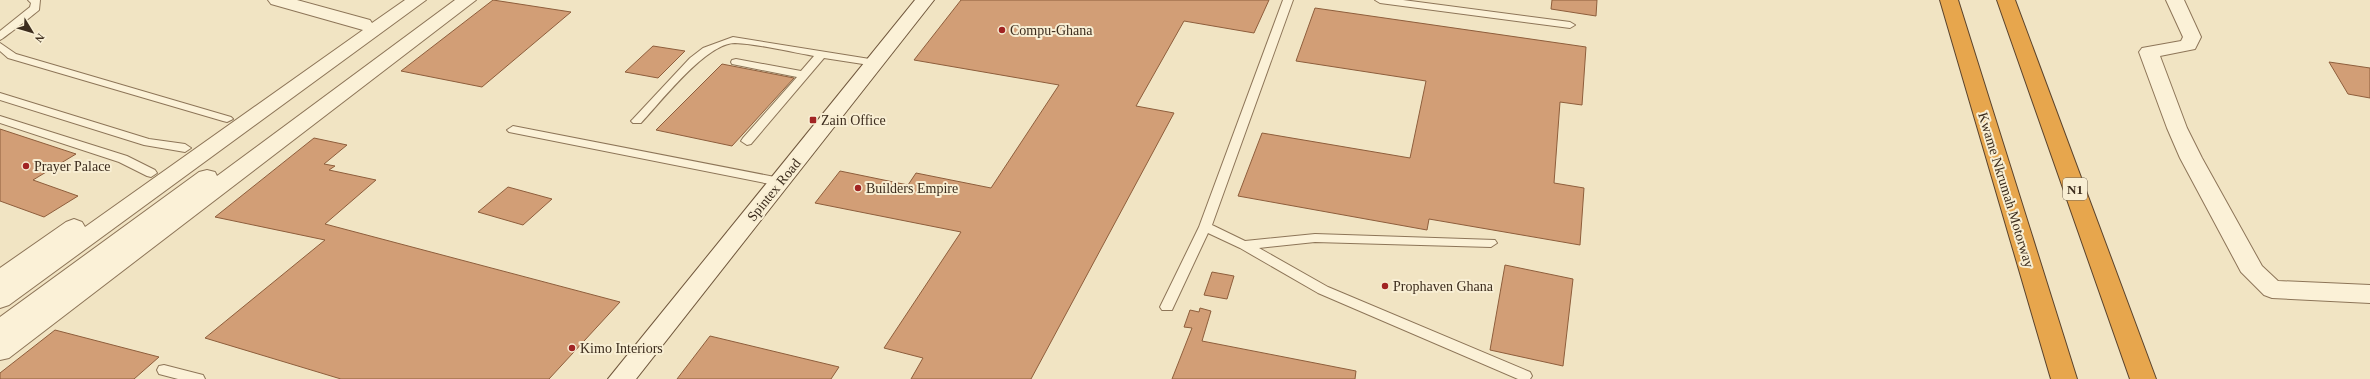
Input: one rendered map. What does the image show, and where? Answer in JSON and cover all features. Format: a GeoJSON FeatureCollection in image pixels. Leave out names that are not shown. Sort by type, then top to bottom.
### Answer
{"type":"FeatureCollection","features":[{"type":"Feature","properties":{"kind":"highway","name":"Kwame Nkrumah Motorway"},"geometry":{"type":"LineString","coordinates":[[1949,0],[2064,379]]}},
{"type":"Feature","properties":{"kind":"highway","name":"N1"},"geometry":{"type":"LineString","coordinates":[[2006,0],[2142,379]]}},
{"type":"Feature","properties":{"kind":"street"},"geometry":{"type":"LineString","coordinates":[[277,0],[363,24]]}},
{"type":"Feature","properties":{"kind":"street"},"geometry":{"type":"LineString","coordinates":[[0,280],[185,148],[397,0]]}},
{"type":"Feature","properties":{"kind":"street"},"geometry":{"type":"LineString","coordinates":[[0,299],[416,0]]}},
{"type":"Feature","properties":{"kind":"street"},"geometry":{"type":"LineString","coordinates":[[0,330],[446,0]]}},
{"type":"Feature","properties":{"kind":"street"},"geometry":{"type":"LineString","coordinates":[[0,351],[467,0]]}},
{"type":"Feature","properties":{"kind":"street","name":"Spintex Road"},"geometry":{"type":"LineString","coordinates":[[621,379],[926,0]]}},
{"type":"Feature","properties":{"kind":"street"},"geometry":{"type":"LineString","coordinates":[[2175,0],[2192,37],[2188,45],[2149,52],[2188,152],[2253,272],[2272,289],[2370,294]]}},
{"type":"Feature","properties":{"kind":"lane"},"geometry":{"type":"LineString","coordinates":[[0,37],[8,28],[35,8],[36,1],[33,0]]}},
{"type":"Feature","properties":{"kind":"lane"},"geometry":{"type":"LineString","coordinates":[[1167,307],[1205,227],[1288,0]]}},
{"type":"Feature","properties":{"kind":"lane"},"geometry":{"type":"LineString","coordinates":[[1380,0],[1570,25]]}},
{"type":"Feature","properties":{"kind":"lane"},"geometry":{"type":"LineString","coordinates":[[637,121],[694,60],[706,50],[721,43],[733,40],[876,63]]}},
{"type":"Feature","properties":{"kind":"lane"},"geometry":{"type":"LineString","coordinates":[[0,46],[12,56],[227,119]]}},
{"type":"Feature","properties":{"kind":"lane"},"geometry":{"type":"LineString","coordinates":[[747,140],[822,54]]}},
{"type":"Feature","properties":{"kind":"lane"},"geometry":{"type":"LineString","coordinates":[[736,62],[805,75]]}},
{"type":"Feature","properties":{"kind":"lane"},"geometry":{"type":"LineString","coordinates":[[0,96],[148,142],[185,148]]}},
{"type":"Feature","properties":{"kind":"lane"},"geometry":{"type":"LineString","coordinates":[[0,119],[123,159],[151,173]]}},
{"type":"Feature","properties":{"kind":"lane"},"geometry":{"type":"LineString","coordinates":[[513,130],[780,182]]}},
{"type":"Feature","properties":{"kind":"lane"},"geometry":{"type":"LineString","coordinates":[[1205,227],[1244,245],[1323,290],[1525,376]]}},
{"type":"Feature","properties":{"kind":"lane"},"geometry":{"type":"LineString","coordinates":[[1244,245],[1315,238],[1491,243]]}},
{"type":"Feature","properties":{"kind":"lane"},"geometry":{"type":"LineString","coordinates":[[164,370],[198,379]]}},
{"type":"Feature","properties":{"kind":"building"},"geometry":{"type":"Polygon","coordinates":[[[493,0],[571,12],[482,87],[401,71],[493,0]]]}},
{"type":"Feature","properties":{"kind":"building"},"geometry":{"type":"Polygon","coordinates":[[[961,0],[1269,0],[1254,33],[1184,21],[1136,106],[1174,113],[1031,379],[911,379],[923,358],[884,348],[961,232],[815,203],[840,171],[908,185],[916,173],[991,188],[1059,85],[914,60],[961,0]]]}},
{"type":"Feature","properties":{"kind":"building"},"geometry":{"type":"Polygon","coordinates":[[[1552,0],[1597,0],[1596,16],[1551,9],[1552,0]]]}},
{"type":"Feature","properties":{"kind":"building"},"geometry":{"type":"Polygon","coordinates":[[[1315,8],[1586,47],[1582,105],[1560,102],[1554,183],[1584,188],[1580,245],[1429,219],[1427,230],[1238,196],[1262,133],[1410,158],[1426,81],[1296,61],[1315,8]]]}},
{"type":"Feature","properties":{"kind":"building"},"geometry":{"type":"Polygon","coordinates":[[[653,46],[685,51],[658,78],[625,72],[653,46]]]}},
{"type":"Feature","properties":{"kind":"building"},"geometry":{"type":"Polygon","coordinates":[[[2329,62],[2370,68],[2370,98],[2348,94],[2329,62]]]}},
{"type":"Feature","properties":{"kind":"building"},"geometry":{"type":"Polygon","coordinates":[[[722,64],[794,78],[732,146],[656,130],[722,64]]]}},
{"type":"Feature","properties":{"kind":"building","name":"Prayer Palace"},"geometry":{"type":"Polygon","coordinates":[[[0,129],[76,154],[33,180],[78,196],[44,217],[0,201],[0,129]]]}},
{"type":"Feature","properties":{"kind":"building"},"geometry":{"type":"Polygon","coordinates":[[[314,138],[347,145],[324,164],[335,166],[329,170],[376,180],[325,224],[620,302],[549,379],[341,379],[205,338],[325,240],[215,217],[314,138]]]}},
{"type":"Feature","properties":{"kind":"building"},"geometry":{"type":"Polygon","coordinates":[[[508,187],[552,199],[523,225],[478,212],[508,187]]]}},
{"type":"Feature","properties":{"kind":"building"},"geometry":{"type":"Polygon","coordinates":[[[1505,265],[1573,279],[1563,366],[1490,350],[1505,265]]]}},
{"type":"Feature","properties":{"kind":"building"},"geometry":{"type":"Polygon","coordinates":[[[1212,272],[1234,276],[1227,299],[1204,295],[1212,272]]]}},
{"type":"Feature","properties":{"kind":"building"},"geometry":{"type":"Polygon","coordinates":[[[1200,308],[1211,311],[1202,341],[1356,371],[1355,379],[1172,379],[1192,328],[1184,327],[1190,310],[1199,312],[1200,308]]]}},
{"type":"Feature","properties":{"kind":"building"},"geometry":{"type":"Polygon","coordinates":[[[55,330],[159,357],[134,379],[0,379],[0,373],[55,330]]]}},
{"type":"Feature","properties":{"kind":"building"},"geometry":{"type":"Polygon","coordinates":[[[710,336],[839,367],[831,379],[677,379],[710,336]]]}},
{"type":"Feature","properties":{"kind":"place","name":"Compu-Ghana"},"geometry":{"type":"Point","coordinates":[1002,30]}},
{"type":"Feature","properties":{"kind":"place","name":"Zain Office"},"geometry":{"type":"Point","coordinates":[813,120]}},
{"type":"Feature","properties":{"kind":"place","name":"Prayer Palace"},"geometry":{"type":"Point","coordinates":[26,166]}},
{"type":"Feature","properties":{"kind":"place","name":"Builders Empire"},"geometry":{"type":"Point","coordinates":[858,188]}},
{"type":"Feature","properties":{"kind":"place","name":"Prophaven Ghana"},"geometry":{"type":"Point","coordinates":[1385,286]}},
{"type":"Feature","properties":{"kind":"place","name":"Kimo Interiors"},"geometry":{"type":"Point","coordinates":[572,348]}}]}
